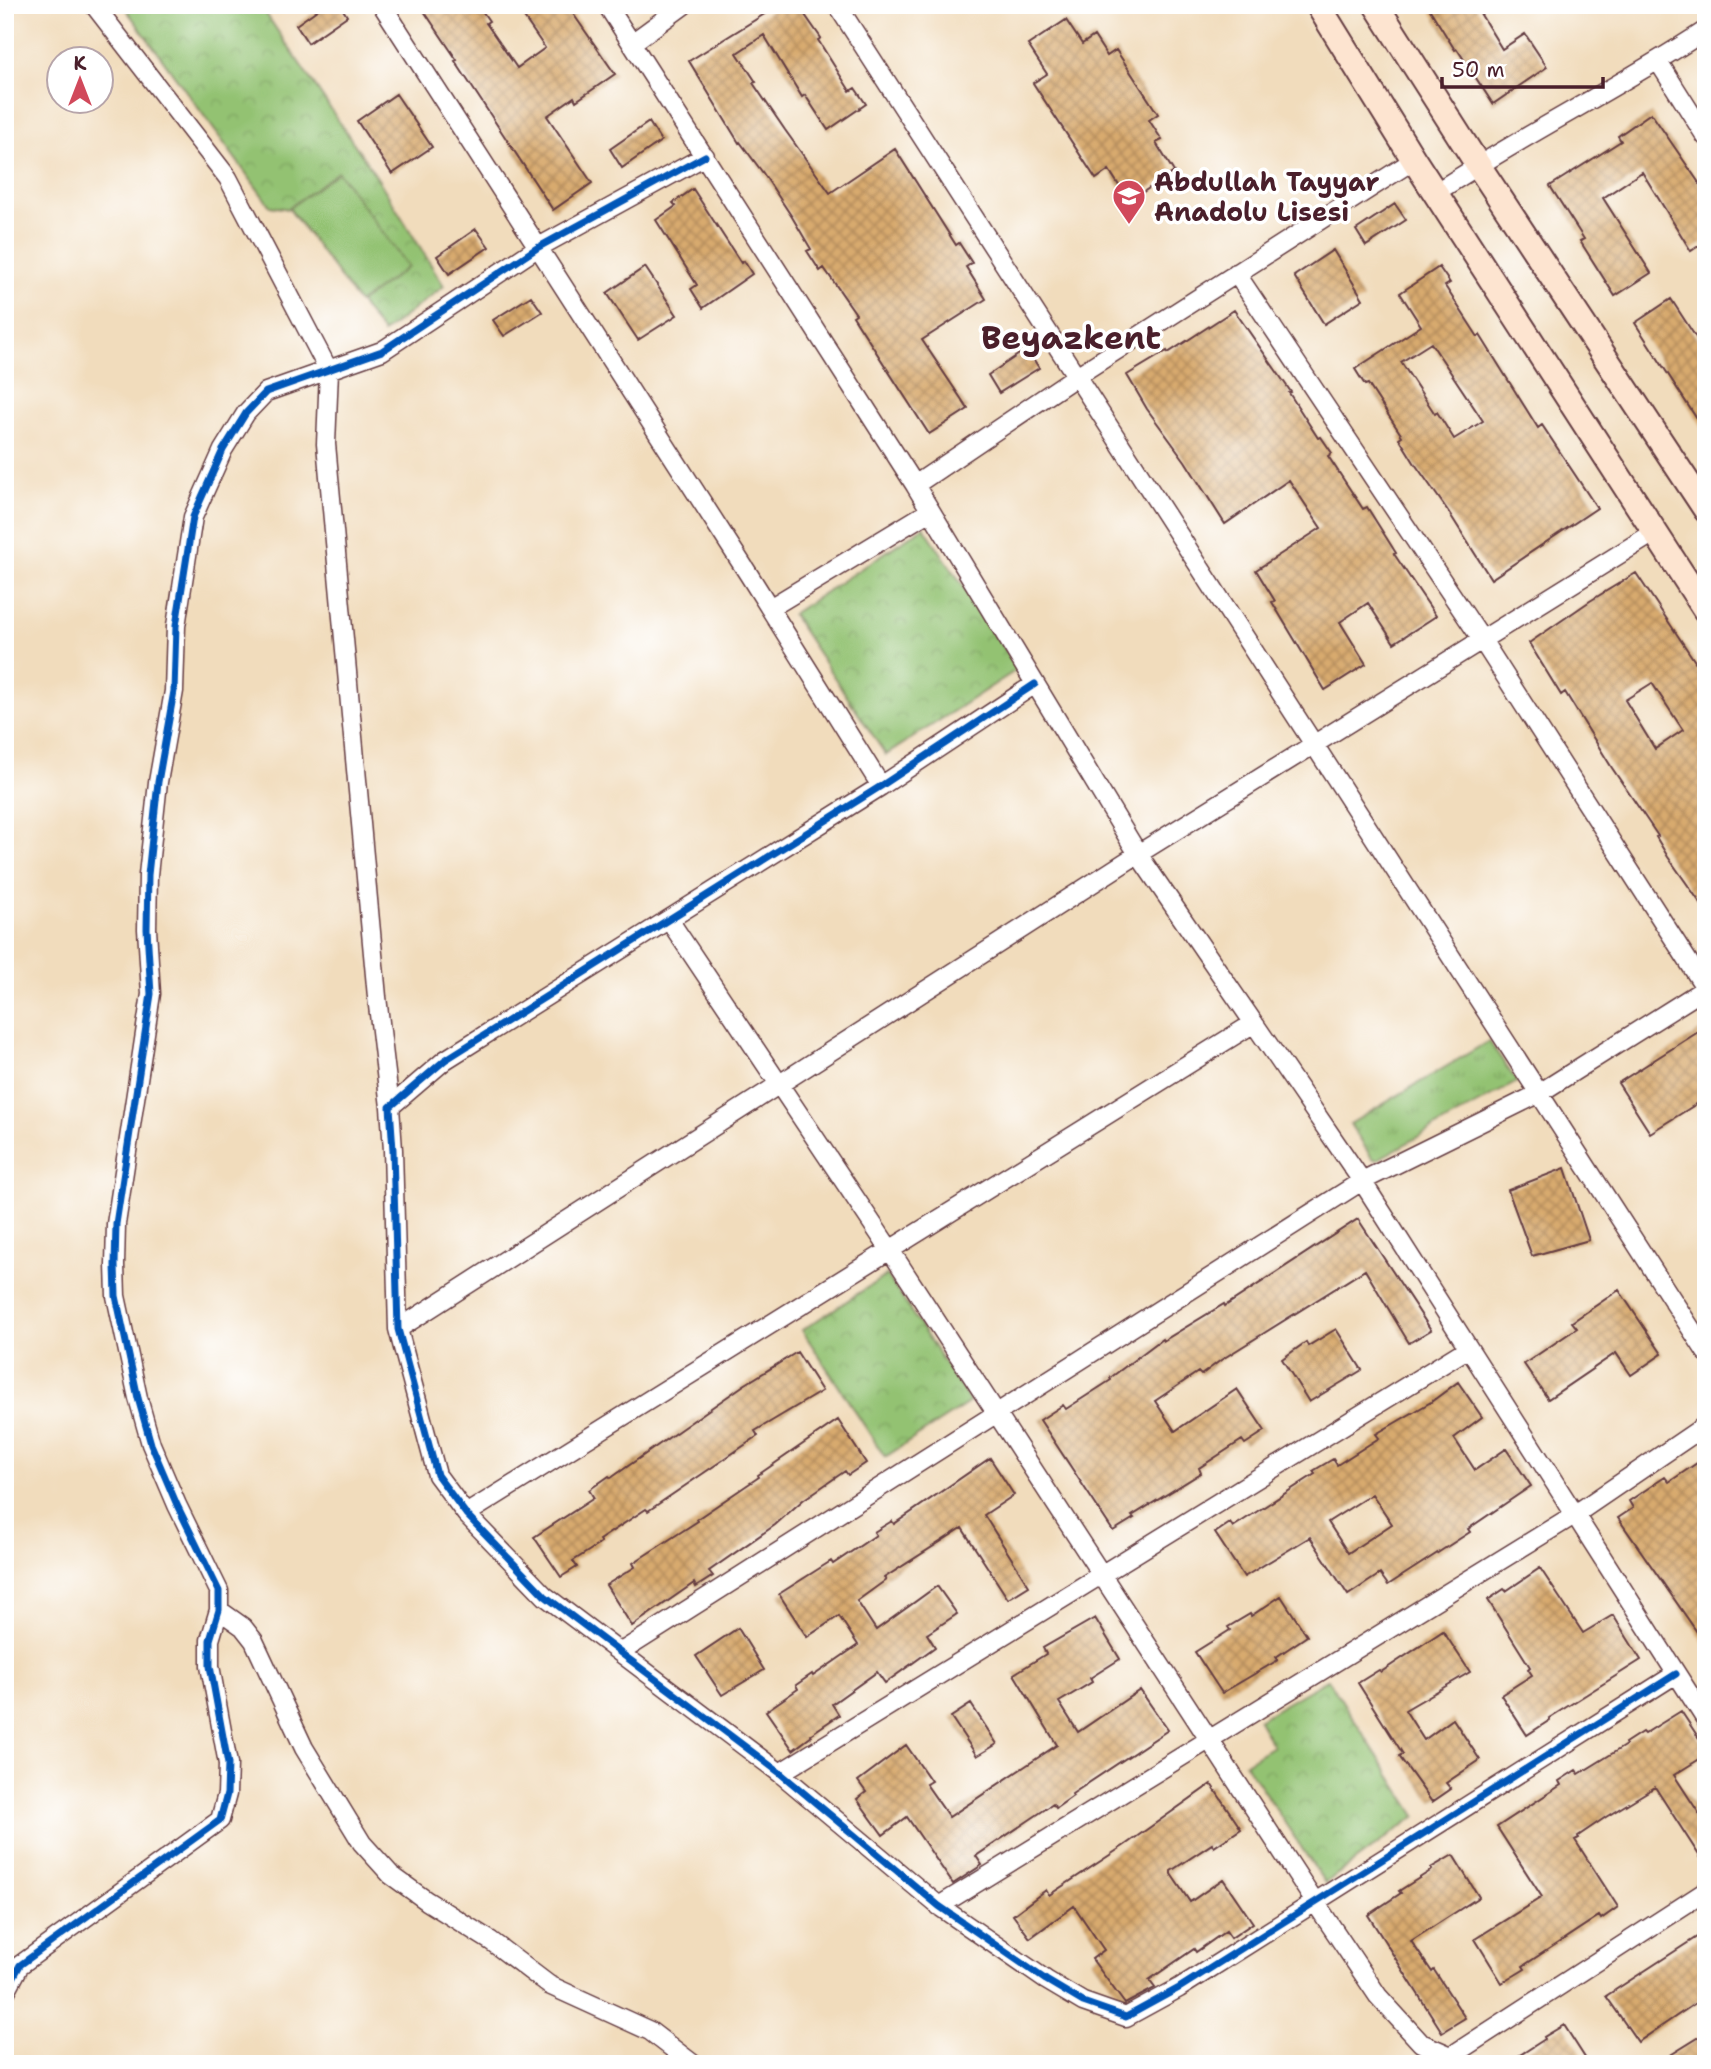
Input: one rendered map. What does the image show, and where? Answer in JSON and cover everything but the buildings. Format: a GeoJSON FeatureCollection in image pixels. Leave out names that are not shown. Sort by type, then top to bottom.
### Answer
{"type":"FeatureCollection","features":[{"type":"Feature","properties":{"kind":"street"},"geometry":{"type":"LineString","coordinates":[[94,5],[228,178],[329,371],[326,444],[390,1108],[398,1329],[437,1475],[466,1514],[545,1596],[780,1773],[939,1906],[1045,1980],[1083,2002],[1126,2017],[1179,1987],[1676,1674]]}},
{"type":"Feature","properties":{"kind":"street"},"geometry":{"type":"LineString","coordinates":[[382,5],[770,608],[881,786]]}},
{"type":"Feature","properties":{"kind":"street"},"geometry":{"type":"LineString","coordinates":[[607,5],[915,485],[1138,854],[1362,1181],[1706,1720]]}},
{"type":"Feature","properties":{"kind":"street"},"geometry":{"type":"LineString","coordinates":[[632,43],[684,5]]}},
{"type":"Feature","properties":{"kind":"street"},"geometry":{"type":"LineString","coordinates":[[837,5],[1074,377],[1706,1352]]}},
{"type":"Feature","properties":{"kind":"street"},"geometry":{"type":"LineString","coordinates":[[1318,5],[1413,160],[1706,611]]}},
{"type":"Feature","properties":{"kind":"street"},"geometry":{"type":"LineString","coordinates":[[1376,5],[1478,165],[1706,510]]}},
{"type":"Feature","properties":{"kind":"street"},"geometry":{"type":"LineString","coordinates":[[1435,193],[1706,30]]}},
{"type":"Feature","properties":{"kind":"street"},"geometry":{"type":"LineString","coordinates":[[1658,61],[1706,137]]}},
{"type":"Feature","properties":{"kind":"street"},"geometry":{"type":"LineString","coordinates":[[5,1993],[20,1965],[220,1820],[227,1794],[228,1764],[210,1666],[210,1640],[219,1610],[219,1591],[151,1444],[116,1296],[116,1224],[151,994],[147,929],[148,875],[158,782],[174,691],[176,626],[194,517],[223,450],[246,413],[266,392],[382,351],[537,248],[705,156]]}},
{"type":"Feature","properties":{"kind":"street"},"geometry":{"type":"LineString","coordinates":[[915,485],[1074,377],[1413,160]]}},
{"type":"Feature","properties":{"kind":"street"},"geometry":{"type":"LineString","coordinates":[[621,1652],[1362,1181],[1538,1094],[1706,988],[1482,640],[1237,273]]}},
{"type":"Feature","properties":{"kind":"street"},"geometry":{"type":"LineString","coordinates":[[770,608],[930,511]]}},
{"type":"Feature","properties":{"kind":"street"},"geometry":{"type":"LineString","coordinates":[[398,1329],[1138,854],[1655,532]]}},
{"type":"Feature","properties":{"kind":"street"},"geometry":{"type":"LineString","coordinates":[[390,1108],[445,1060],[881,786],[1035,684]]}},
{"type":"Feature","properties":{"kind":"street"},"geometry":{"type":"LineString","coordinates":[[669,920],[890,1250],[1208,1740],[1378,1996],[1422,2043],[1454,2060],[1706,1891]]}},
{"type":"Feature","properties":{"kind":"street"},"geometry":{"type":"LineString","coordinates":[[466,1514],[1254,1023]]}},
{"type":"Feature","properties":{"kind":"street"},"geometry":{"type":"LineString","coordinates":[[780,1773],[1467,1349]]}},
{"type":"Feature","properties":{"kind":"street"},"geometry":{"type":"LineString","coordinates":[[939,1906],[1574,1515],[1706,1425]]}},
{"type":"Feature","properties":{"kind":"street"},"geometry":{"type":"LineString","coordinates":[[219,1610],[243,1628],[254,1641],[304,1748],[362,1843],[391,1875],[491,1941],[549,1985],[650,2031],[694,2064]]}},
{"type":"Feature","properties":{"kind":"green space"},"geometry":{"type":"Polygon","coordinates":[[[123,5],[260,5],[378,179],[444,286],[383,333],[289,209],[270,206],[123,5]]]}},
{"type":"Feature","properties":{"kind":"green space"},"geometry":{"type":"Polygon","coordinates":[[[338,172],[408,267],[359,303],[289,208],[338,172]]]}},
{"type":"Feature","properties":{"kind":"green space"},"geometry":{"type":"Polygon","coordinates":[[[924,527],[1018,669],[886,755],[792,614],[924,527]]]}},
{"type":"Feature","properties":{"kind":"green space"},"geometry":{"type":"Polygon","coordinates":[[[1489,1041],[1517,1082],[1377,1160],[1372,1158],[1350,1124],[1489,1041]]]}},
{"type":"Feature","properties":{"kind":"green space"},"geometry":{"type":"Polygon","coordinates":[[[887,1275],[970,1402],[885,1457],[802,1330],[887,1275]]]}},
{"type":"Feature","properties":{"kind":"green space"},"geometry":{"type":"Polygon","coordinates":[[[1328,1679],[1416,1816],[1325,1883],[1245,1763],[1273,1746],[1258,1720],[1328,1679]]]}},
{"type":"Feature","properties":{"kind":"cycle path"},"geometry":{"type":"LineString","coordinates":[[5,1993],[20,1965],[220,1820],[227,1794],[228,1764],[210,1666],[210,1640],[219,1610],[219,1591],[151,1444],[116,1296],[115,1265],[116,1224],[151,994],[147,929],[148,875],[158,782],[174,691],[176,626],[193,517],[223,450],[246,413],[266,392],[382,351],[537,248],[705,156]]}},
{"type":"Feature","properties":{"kind":"cycle path"},"geometry":{"type":"LineString","coordinates":[[1035,684],[881,786],[445,1060],[390,1107],[398,1329],[437,1475],[466,1514],[545,1596],[780,1773],[939,1906],[1046,1980],[1083,2002],[1126,2017],[1179,1988],[1676,1674]]}},
{"type":"Feature","properties":{"kind":"place","name":"Abdullah Tayyar Anadolu Lisesi"},"geometry":{"type":"Point","coordinates":[1129,226]}},
{"type":"Feature","properties":{"kind":"district","name":"Beyazkent"},"geometry":{"type":"Point","coordinates":[1071,337]}}]}
